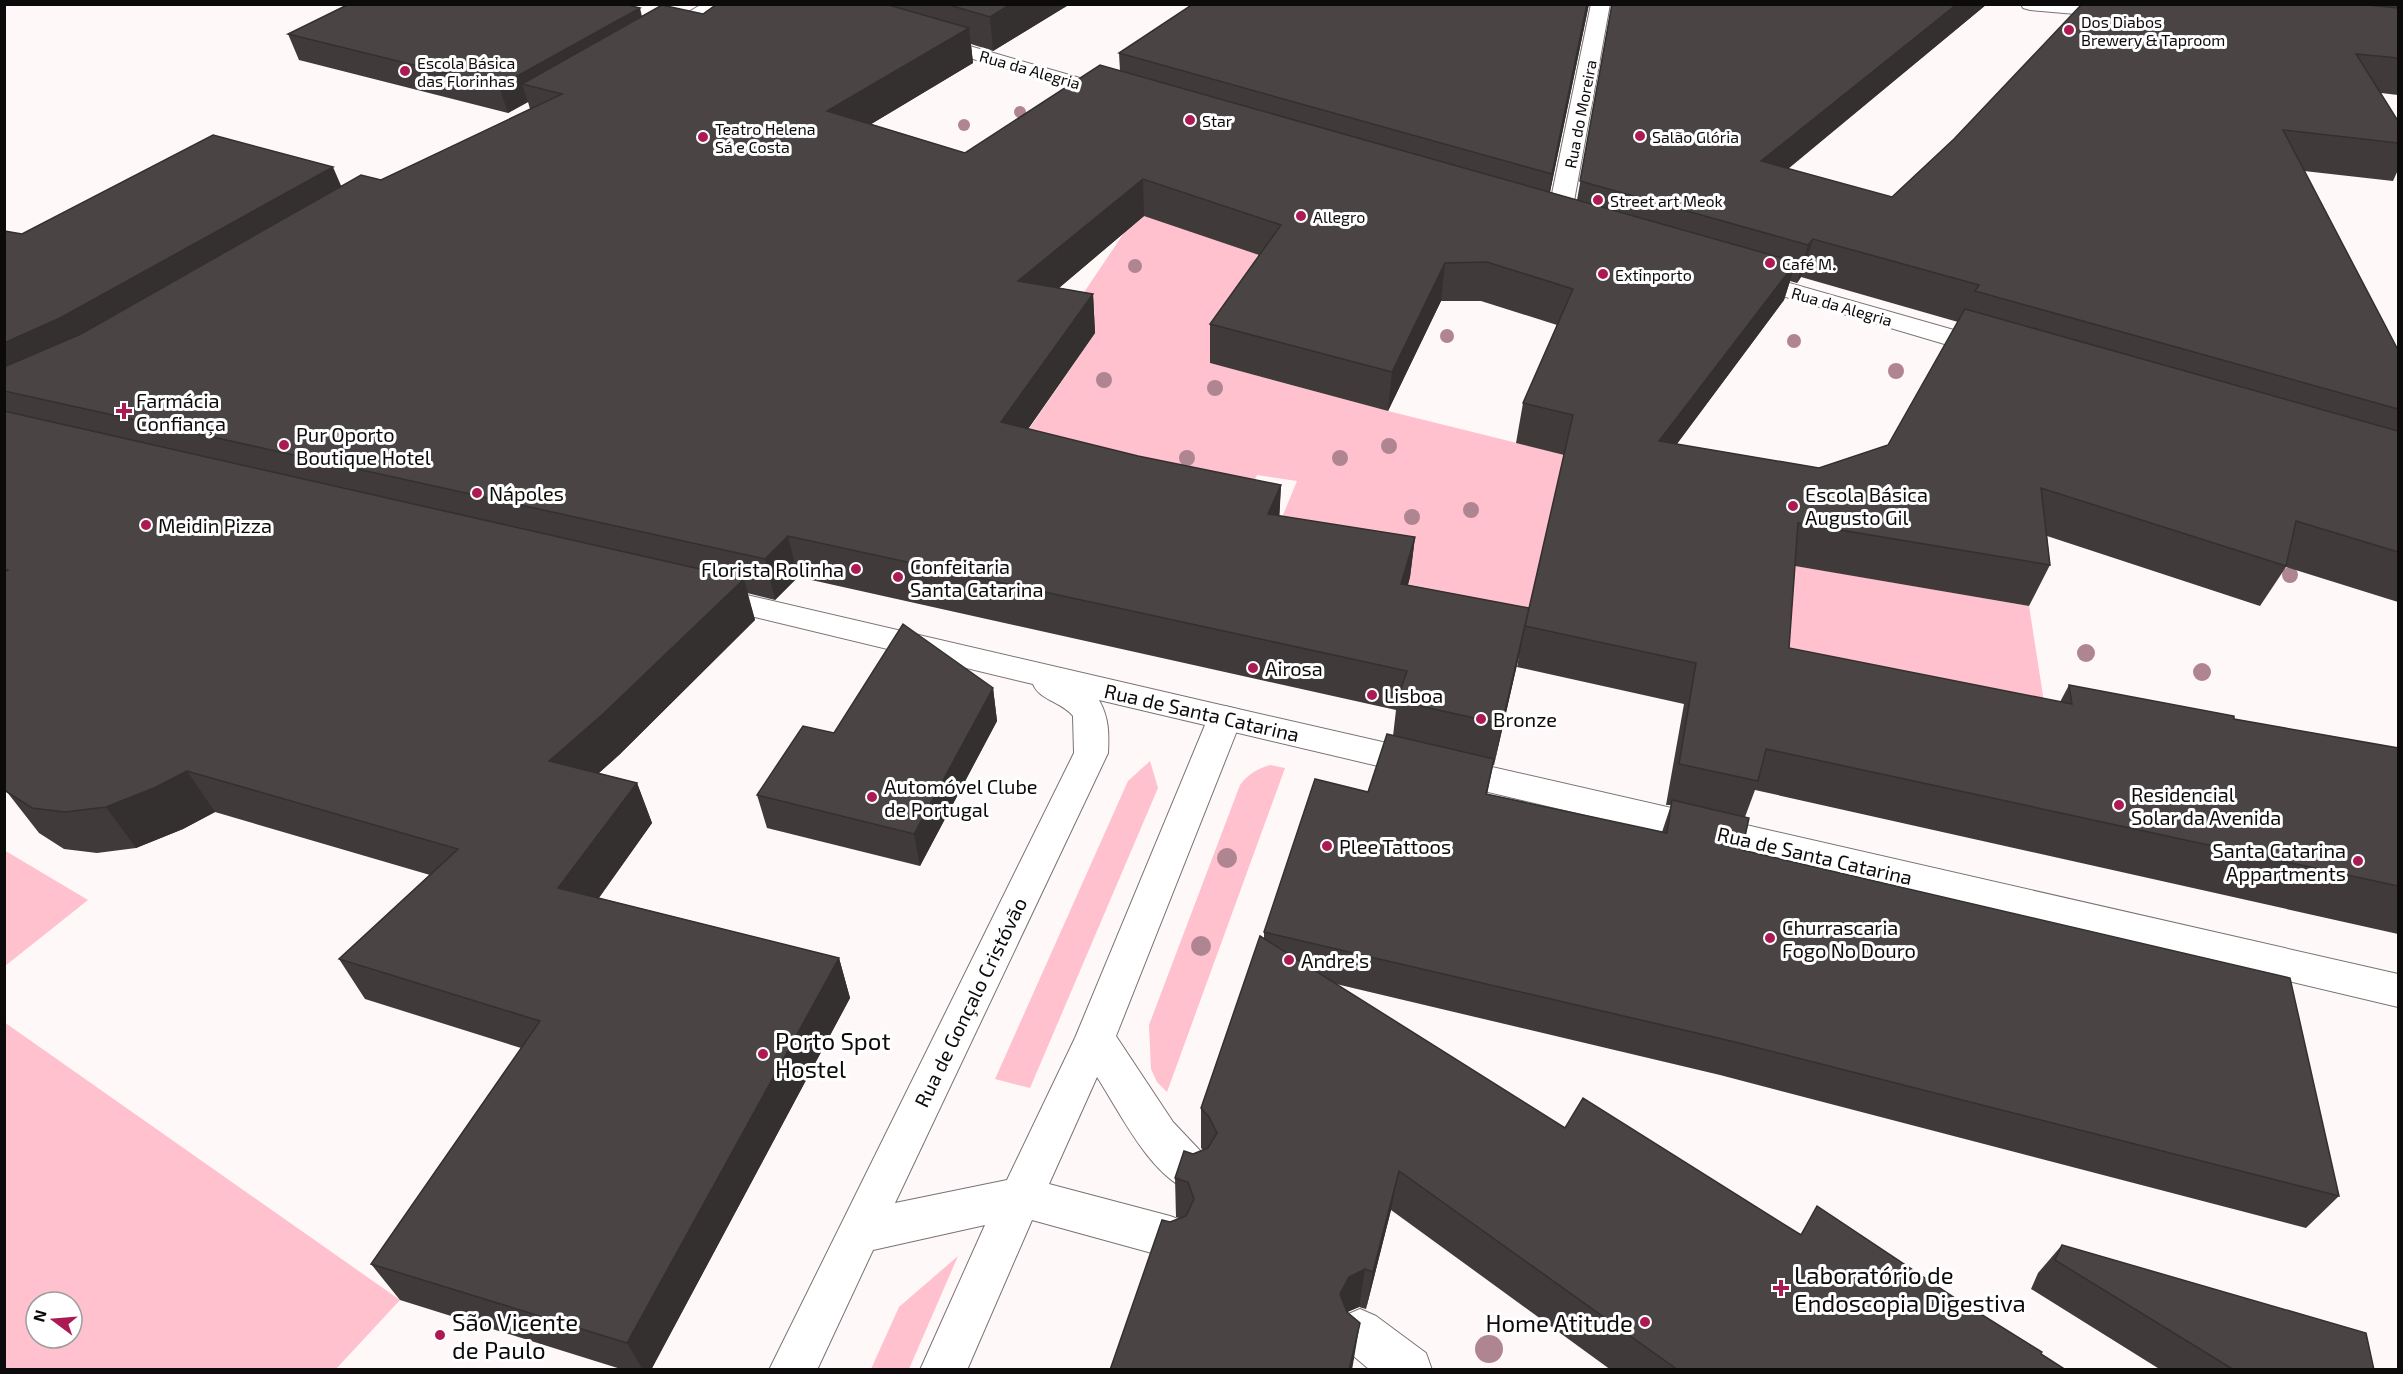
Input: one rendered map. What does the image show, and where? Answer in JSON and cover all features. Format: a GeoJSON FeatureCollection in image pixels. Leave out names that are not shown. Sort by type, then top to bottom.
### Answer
{"type":"FeatureCollection","features":[{"type":"Feature","properties":{"kind":"main road"},"geometry":{"type":"LineString","coordinates":[[637,50],[716,4]]}},
{"type":"Feature","properties":{"kind":"main road","name":"Rua do Moreira"},"geometry":{"type":"LineString","coordinates":[[1559,224],[1601,4]]}},
{"type":"Feature","properties":{"kind":"main road"},"geometry":{"type":"LineString","coordinates":[[2030,4],[2137,13]]}},
{"type":"Feature","properties":{"kind":"main road","name":"Rua da Alegria"},"geometry":{"type":"LineString","coordinates":[[910,34],[1135,100]]}},
{"type":"Feature","properties":{"kind":"main road","name":"Rua da Alegria"},"geometry":{"type":"LineString","coordinates":[[1719,270],[2019,357]]}},
{"type":"Feature","properties":{"kind":"main road","name":"Rua de Santa Catarina"},"geometry":{"type":"LineString","coordinates":[[686,591],[2398,991]]}},
{"type":"Feature","properties":{"kind":"main road","name":"Rua de Gonçalo Cristóvão"},"geometry":{"type":"LineString","coordinates":[[792,1370],[1090,753],[1094,723],[1083,702],[1013,667]]}},
{"type":"Feature","properties":{"kind":"main road"},"geometry":{"type":"LineString","coordinates":[[943,1370],[973,1300],[1095,1038],[1225,718]]}},
{"type":"Feature","properties":{"kind":"main road"},"geometry":{"type":"LineString","coordinates":[[1095,1038],[1158,1136],[1192,1172]]}},
{"type":"Feature","properties":{"kind":"main road"},"geometry":{"type":"LineString","coordinates":[[859,1232],[1021,1197],[1170,1237]]}},
{"type":"Feature","properties":{"kind":"main road"},"geometry":{"type":"LineString","coordinates":[[1360,1332],[1409,1370]]}},
{"type":"Feature","properties":{"kind":"shaded area"},"geometry":{"type":"Polygon","coordinates":[[[1148,208],[1280,262],[1210,363],[1388,411],[1565,455],[1520,651],[1396,625],[1410,577],[1267,554],[1297,481],[1257,475],[1219,562],[1011,455],[1095,333],[1062,325],[1132,221],[1148,208]]]}},
{"type":"Feature","properties":{"kind":"shaded area"},"geometry":{"type":"Polygon","coordinates":[[[1785,564],[2029,606],[2044,702],[1777,654],[1785,564]]]}},
{"type":"Feature","properties":{"kind":"shaded area"},"geometry":{"type":"Polygon","coordinates":[[[1150,761],[1158,788],[1030,1088],[995,1079],[1128,781],[1150,761]]]}},
{"type":"Feature","properties":{"kind":"shaded area"},"geometry":{"type":"Polygon","coordinates":[[[1270,765],[1285,768],[1167,1092],[1157,1082],[1151,1069],[1149,1025],[1240,785],[1253,772],[1270,765]]]}},
{"type":"Feature","properties":{"kind":"shaded area"},"geometry":{"type":"Polygon","coordinates":[[[4,850],[88,900],[5,966],[4,966],[4,850]]]}},
{"type":"Feature","properties":{"kind":"shaded area"},"geometry":{"type":"Polygon","coordinates":[[[4,1022],[400,1300],[336,1369],[5,1369],[4,1022]]]}},
{"type":"Feature","properties":{"kind":"shaded area"},"geometry":{"type":"Polygon","coordinates":[[[958,1256],[909,1369],[871,1369],[899,1307],[958,1256]]]}},
{"type":"Feature","properties":{"kind":"building"},"geometry":{"type":"Polygon","coordinates":[[[349,4],[624,4],[640,8],[499,86],[288,34],[349,4]]]}},
{"type":"Feature","properties":{"kind":"building"},"geometry":{"type":"Polygon","coordinates":[[[717,4],[885,4],[969,28],[827,111],[965,153],[1100,65],[1796,262],[1659,441],[1819,468],[1888,445],[1965,309],[2398,431],[2398,552],[2296,521],[2286,566],[2041,488],[2050,565],[1798,523],[1789,648],[2072,704],[2069,685],[2234,716],[2234,719],[2398,748],[2398,886],[1766,749],[1758,781],[1679,764],[1696,663],[1525,626],[1573,415],[1523,403],[1573,289],[1487,262],[1445,263],[1392,372],[1210,324],[1281,225],[1143,179],[1018,281],[1093,294],[1001,422],[1138,456],[1281,485],[1268,514],[1415,537],[1401,584],[1529,608],[1502,724],[1397,701],[1407,671],[788,536],[765,559],[4,391],[4,367],[81,334],[361,175],[381,180],[562,94],[522,84],[662,5],[703,14],[717,4]]]}},
{"type":"Feature","properties":{"kind":"building"},"geometry":{"type":"Polygon","coordinates":[[[946,4],[1011,4],[990,17],[946,4]]]}},
{"type":"Feature","properties":{"kind":"building"},"geometry":{"type":"Polygon","coordinates":[[[1193,4],[1587,4],[1552,174],[1119,53],[1193,4]]]}},
{"type":"Feature","properties":{"kind":"building"},"geometry":{"type":"Polygon","coordinates":[[[1612,4],[1957,4],[1761,161],[1892,197],[1954,139],[2082,4],[2356,4],[2398,8],[2398,58],[2356,54],[2398,121],[2398,143],[2283,130],[2398,350],[2398,409],[1975,291],[1979,285],[1813,239],[1808,245],[1580,181],[1612,4]]]}},
{"type":"Feature","properties":{"kind":"building"},"geometry":{"type":"Polygon","coordinates":[[[213,135],[333,167],[60,318],[4,343],[4,231],[22,234],[213,135]]]}},
{"type":"Feature","properties":{"kind":"building"},"geometry":{"type":"Polygon","coordinates":[[[4,411],[744,579],[603,714],[549,761],[637,783],[558,888],[839,958],[627,1343],[371,1264],[540,1021],[339,959],[458,849],[187,771],[154,788],[106,807],[65,812],[32,808],[4,789],[4,572],[8,570],[4,569],[4,411]]]}},
{"type":"Feature","properties":{"kind":"building"},"geometry":{"type":"Polygon","coordinates":[[[903,624],[993,688],[914,834],[757,795],[803,726],[834,733],[903,624]]]}},
{"type":"Feature","properties":{"kind":"building"},"geometry":{"type":"Polygon","coordinates":[[[1387,734],[1494,759],[1486,794],[1667,833],[1672,800],[1749,818],[1742,850],[2290,978],[2339,1196],[1735,1042],[1264,932],[1315,779],[1368,792],[1387,734]]]}},
{"type":"Feature","properties":{"kind":"building"},"geometry":{"type":"Polygon","coordinates":[[[1260,936],[1565,1128],[1583,1098],[1801,1235],[1817,1206],[1955,1298],[2042,1352],[2041,1354],[2066,1370],[1678,1370],[1399,1171],[1373,1272],[1365,1269],[1349,1277],[1340,1294],[1347,1312],[1360,1323],[1349,1370],[1110,1370],[1162,1220],[1170,1222],[1186,1216],[1194,1199],[1188,1182],[1175,1178],[1184,1151],[1193,1154],[1208,1148],[1217,1133],[1209,1117],[1201,1108],[1260,936]]]}},
{"type":"Feature","properties":{"kind":"building"},"geometry":{"type":"Polygon","coordinates":[[[2062,1245],[2366,1333],[2374,1370],[2234,1370],[2055,1260],[2062,1245]]]}},
{"type":"Feature","properties":{"kind":"place","name":"Dos Diabos Brewery & Taproom"},"geometry":{"type":"Point","coordinates":[2069,30]}},
{"type":"Feature","properties":{"kind":"place","name":"Escola Básica das Florinhas"},"geometry":{"type":"Point","coordinates":[405,71]}},
{"type":"Feature","properties":{"kind":"place","name":"Star"},"geometry":{"type":"Point","coordinates":[1190,120]}},
{"type":"Feature","properties":{"kind":"place","name":"Salão Glória"},"geometry":{"type":"Point","coordinates":[1640,136]}},
{"type":"Feature","properties":{"kind":"place","name":"Teatro Helena Sá e Costa"},"geometry":{"type":"Point","coordinates":[703,137]}},
{"type":"Feature","properties":{"kind":"place","name":"Street art Meok"},"geometry":{"type":"Point","coordinates":[1598,200]}},
{"type":"Feature","properties":{"kind":"place","name":"Allegro"},"geometry":{"type":"Point","coordinates":[1301,216]}},
{"type":"Feature","properties":{"kind":"place","name":"Café M."},"geometry":{"type":"Point","coordinates":[1770,263]}},
{"type":"Feature","properties":{"kind":"place","name":"Extinporto"},"geometry":{"type":"Point","coordinates":[1603,274]}},
{"type":"Feature","properties":{"kind":"place","name":"Farmácia Confiança"},"geometry":{"type":"Point","coordinates":[124,411]}},
{"type":"Feature","properties":{"kind":"place","name":"Pur Oporto Boutique Hotel"},"geometry":{"type":"Point","coordinates":[284,445]}},
{"type":"Feature","properties":{"kind":"place","name":"Nápoles"},"geometry":{"type":"Point","coordinates":[477,493]}},
{"type":"Feature","properties":{"kind":"place","name":"Escola Básica Augusto Gil"},"geometry":{"type":"Point","coordinates":[1793,506]}},
{"type":"Feature","properties":{"kind":"place","name":"Meidin Pizza"},"geometry":{"type":"Point","coordinates":[146,525]}},
{"type":"Feature","properties":{"kind":"place","name":"Florista Rolinha"},"geometry":{"type":"Point","coordinates":[856,569]}},
{"type":"Feature","properties":{"kind":"place","name":"Confeitaria Santa Catarina"},"geometry":{"type":"Point","coordinates":[898,577]}},
{"type":"Feature","properties":{"kind":"place","name":"Airosa"},"geometry":{"type":"Point","coordinates":[1253,668]}},
{"type":"Feature","properties":{"kind":"place","name":"Lisboa"},"geometry":{"type":"Point","coordinates":[1372,695]}},
{"type":"Feature","properties":{"kind":"place","name":"Bronze"},"geometry":{"type":"Point","coordinates":[1481,719]}},
{"type":"Feature","properties":{"kind":"place","name":"Automóvel Clube de Portugal"},"geometry":{"type":"Point","coordinates":[872,797]}},
{"type":"Feature","properties":{"kind":"place","name":"Residencial Solar da Avenida"},"geometry":{"type":"Point","coordinates":[2119,805]}},
{"type":"Feature","properties":{"kind":"place","name":"Plee Tattoos"},"geometry":{"type":"Point","coordinates":[1327,846]}},
{"type":"Feature","properties":{"kind":"place","name":"Santa Catarina Appartments"},"geometry":{"type":"Point","coordinates":[2358,861]}},
{"type":"Feature","properties":{"kind":"place","name":"Churrascaria Fogo No Douro"},"geometry":{"type":"Point","coordinates":[1770,938]}},
{"type":"Feature","properties":{"kind":"place","name":"Andre's"},"geometry":{"type":"Point","coordinates":[1289,960]}},
{"type":"Feature","properties":{"kind":"place","name":"Porto Spot Hostel"},"geometry":{"type":"Point","coordinates":[763,1054]}},
{"type":"Feature","properties":{"kind":"place","name":"Laboratório de Endoscopia Digestiva"},"geometry":{"type":"Point","coordinates":[1781,1288]}},
{"type":"Feature","properties":{"kind":"place","name":"Home Atitude"},"geometry":{"type":"Point","coordinates":[1645,1322]}},
{"type":"Feature","properties":{"kind":"place","name":"São Vicente de Paulo"},"geometry":{"type":"Point","coordinates":[440,1335]}}]}
